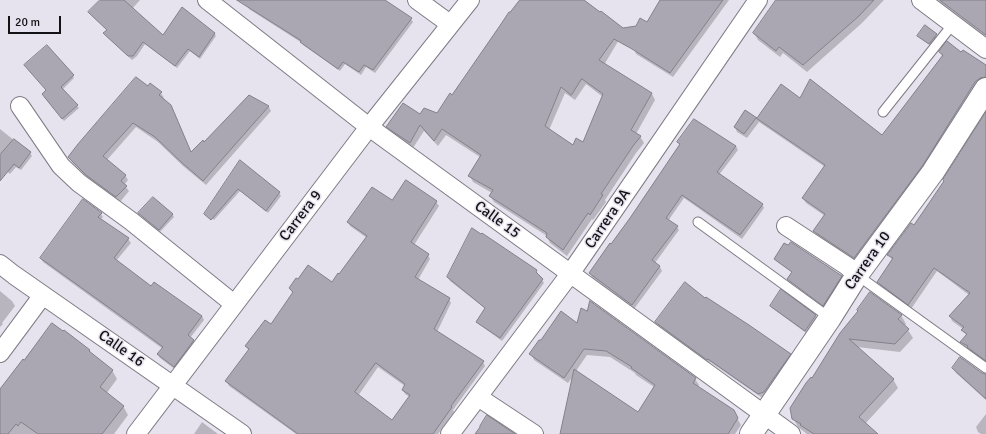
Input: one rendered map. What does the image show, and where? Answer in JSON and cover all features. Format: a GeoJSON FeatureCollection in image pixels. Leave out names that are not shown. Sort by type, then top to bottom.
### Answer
{"type":"FeatureCollection","features":[{"type":"Feature","properties":{"kind":"street","name":"Calle 15"},"geometry":{"type":"LineString","coordinates":[[207,0],[369,127],[791,434]]}},
{"type":"Feature","properties":{"kind":"street"},"geometry":{"type":"LineString","coordinates":[[417,0],[450,24]]}},
{"type":"Feature","properties":{"kind":"street","name":"Carrera 9"},"geometry":{"type":"LineString","coordinates":[[136,434],[369,127],[470,0]]}},
{"type":"Feature","properties":{"kind":"street","name":"Carrera 9A"},"geometry":{"type":"LineString","coordinates":[[450,434],[570,274],[758,0]]}},
{"type":"Feature","properties":{"kind":"street"},"geometry":{"type":"LineString","coordinates":[[921,0],[986,49]]}},
{"type":"Feature","properties":{"kind":"street","name":"Carrera 10"},"geometry":{"type":"LineString","coordinates":[[751,434],[830,318],[857,275],[932,172],[986,89]]}},
{"type":"Feature","properties":{"kind":"street"},"geometry":{"type":"LineString","coordinates":[[20,106],[61,166],[75,179],[131,221],[234,304]]}},
{"type":"Feature","properties":{"kind":"street"},"geometry":{"type":"LineString","coordinates":[[786,226],[847,266],[857,275]]}},
{"type":"Feature","properties":{"kind":"street","name":"Calle 16"},"geometry":{"type":"LineString","coordinates":[[0,264],[242,434]]}},
{"type":"Feature","properties":{"kind":"street"},"geometry":{"type":"LineString","coordinates":[[0,353],[43,295]]}},
{"type":"Feature","properties":{"kind":"street"},"geometry":{"type":"LineString","coordinates":[[478,397],[534,434]]}},
{"type":"Feature","properties":{"kind":"lane"},"geometry":{"type":"LineString","coordinates":[[883,112],[953,24]]}},
{"type":"Feature","properties":{"kind":"lane"},"geometry":{"type":"LineString","coordinates":[[698,222],[830,318]]}},
{"type":"Feature","properties":{"kind":"lane"},"geometry":{"type":"LineString","coordinates":[[857,275],[986,368]]}},
{"type":"Feature","properties":{"kind":"building"},"geometry":{"type":"Polygon","coordinates":[[[100,0],[124,0],[163,35],[182,7],[215,33],[199,57],[188,49],[175,66],[143,42],[133,56],[128,56],[103,33],[107,30],[88,12],[100,0]]]}},
{"type":"Feature","properties":{"kind":"building"},"geometry":{"type":"Polygon","coordinates":[[[237,0],[385,0],[412,18],[373,70],[364,65],[359,72],[343,62],[338,69],[300,42],[301,41],[237,0]]]}},
{"type":"Feature","properties":{"kind":"building"},"geometry":{"type":"Polygon","coordinates":[[[520,0],[584,0],[623,28],[636,26],[640,18],[647,22],[660,0],[723,0],[670,73],[614,39],[599,60],[652,93],[631,130],[641,136],[601,194],[603,195],[590,215],[588,213],[563,250],[546,237],[547,233],[489,196],[493,190],[468,176],[481,155],[442,129],[434,141],[420,125],[410,143],[386,127],[403,103],[420,114],[424,108],[437,113],[450,93],[452,95],[520,0]],[[582,79],[571,95],[561,87],[545,126],[573,145],[576,138],[583,142],[603,94],[582,79]]]}},
{"type":"Feature","properties":{"kind":"building"},"geometry":{"type":"Polygon","coordinates":[[[776,0],[874,0],[859,16],[803,65],[779,47],[776,51],[753,33],[776,0]]]}},
{"type":"Feature","properties":{"kind":"building"},"geometry":{"type":"Polygon","coordinates":[[[940,0],[986,0],[986,35],[962,17],[940,0]]]}},
{"type":"Feature","properties":{"kind":"building"},"geometry":{"type":"Polygon","coordinates":[[[925,25],[937,34],[929,44],[917,36],[925,25]]]}},
{"type":"Feature","properties":{"kind":"building"},"geometry":{"type":"Polygon","coordinates":[[[947,41],[961,52],[963,50],[986,65],[986,77],[980,78],[975,82],[923,165],[854,258],[813,231],[825,214],[802,198],[825,165],[756,118],[744,134],[734,127],[745,110],[757,118],[781,84],[800,98],[810,79],[882,135],[943,55],[939,52],[947,41]]]}},
{"type":"Feature","properties":{"kind":"building"},"geometry":{"type":"Polygon","coordinates":[[[47,45],[74,75],[61,87],[78,105],[62,119],[42,94],[46,90],[24,65],[47,45]]]}},
{"type":"Feature","properties":{"kind":"building"},"geometry":{"type":"Polygon","coordinates":[[[136,77],[148,86],[150,83],[162,92],[159,95],[171,105],[191,152],[203,140],[204,142],[249,95],[269,106],[203,181],[155,137],[133,123],[103,156],[126,175],[121,181],[127,186],[116,197],[86,175],[68,157],[136,77]]]}},
{"type":"Feature","properties":{"kind":"building"},"geometry":{"type":"Polygon","coordinates":[[[986,112],[986,361],[967,347],[968,346],[960,342],[967,334],[961,330],[964,327],[949,316],[970,293],[934,268],[908,305],[877,282],[893,258],[887,255],[911,223],[914,225],[944,181],[943,180],[986,112]]]}},
{"type":"Feature","properties":{"kind":"building"},"geometry":{"type":"Polygon","coordinates":[[[694,119],[736,146],[717,172],[763,204],[740,235],[682,195],[666,218],[678,226],[652,260],[660,266],[632,305],[589,273],[630,218],[680,144],[677,142],[694,119]]]}},
{"type":"Feature","properties":{"kind":"building"},"geometry":{"type":"Polygon","coordinates":[[[14,139],[31,152],[19,168],[14,164],[0,181],[0,155],[14,139]]]}},
{"type":"Feature","properties":{"kind":"building"},"geometry":{"type":"Polygon","coordinates":[[[240,160],[280,192],[266,211],[238,189],[211,220],[204,214],[240,160]]]}},
{"type":"Feature","properties":{"kind":"building"},"geometry":{"type":"Polygon","coordinates":[[[406,180],[437,201],[411,242],[429,254],[415,277],[450,298],[434,329],[484,361],[451,406],[452,407],[433,434],[298,434],[225,381],[249,349],[245,346],[265,320],[271,324],[293,292],[289,288],[296,278],[298,279],[308,265],[332,282],[338,273],[339,274],[367,236],[347,222],[372,187],[392,200],[406,180]],[[376,363],[355,392],[392,420],[410,395],[402,390],[405,384],[376,363]]]}},
{"type":"Feature","properties":{"kind":"building"},"geometry":{"type":"Polygon","coordinates":[[[153,197],[173,214],[159,230],[138,213],[153,197]]]}},
{"type":"Feature","properties":{"kind":"building"},"geometry":{"type":"Polygon","coordinates":[[[83,199],[102,213],[98,217],[129,238],[114,258],[151,286],[154,282],[202,316],[188,335],[194,340],[174,367],[157,354],[163,347],[40,258],[83,199]]]}},
{"type":"Feature","properties":{"kind":"building"},"geometry":{"type":"Polygon","coordinates":[[[472,228],[481,234],[482,233],[537,270],[536,272],[543,279],[500,338],[476,322],[485,308],[447,277],[472,228]]]}},
{"type":"Feature","properties":{"kind":"building"},"geometry":{"type":"Polygon","coordinates":[[[791,242],[842,276],[823,306],[787,279],[792,272],[774,259],[784,243],[788,245],[791,242]]]}},
{"type":"Feature","properties":{"kind":"building"},"geometry":{"type":"Polygon","coordinates":[[[685,282],[705,298],[706,297],[749,325],[791,354],[764,392],[758,394],[708,359],[707,360],[655,322],[685,282]]]}},
{"type":"Feature","properties":{"kind":"building"},"geometry":{"type":"Polygon","coordinates":[[[781,289],[816,315],[805,331],[770,306],[781,289]]]}},
{"type":"Feature","properties":{"kind":"building"},"geometry":{"type":"Polygon","coordinates":[[[870,292],[902,315],[898,319],[909,329],[895,344],[849,339],[894,379],[859,417],[878,434],[814,434],[792,419],[790,408],[806,383],[811,377],[812,378],[840,333],[858,311],[857,310],[870,292]]]}},
{"type":"Feature","properties":{"kind":"building"},"geometry":{"type":"Polygon","coordinates":[[[590,301],[696,378],[693,383],[734,410],[738,418],[728,434],[560,434],[574,369],[638,412],[655,385],[631,368],[632,367],[606,351],[584,349],[564,378],[529,354],[539,340],[541,340],[561,311],[577,323],[581,308],[587,311],[590,301]]]}},
{"type":"Feature","properties":{"kind":"building"},"geometry":{"type":"Polygon","coordinates":[[[52,323],[63,331],[64,330],[90,350],[89,351],[113,370],[100,387],[124,406],[102,434],[38,434],[21,422],[18,426],[16,424],[8,434],[0,434],[0,389],[52,323]]]}},
{"type":"Feature","properties":{"kind":"building"},"geometry":{"type":"Polygon","coordinates":[[[960,357],[982,373],[986,374],[986,399],[952,368],[960,357]]]}},
{"type":"Feature","properties":{"kind":"building"},"geometry":{"type":"Polygon","coordinates":[[[487,415],[515,434],[475,434],[487,415]]]}}]}
